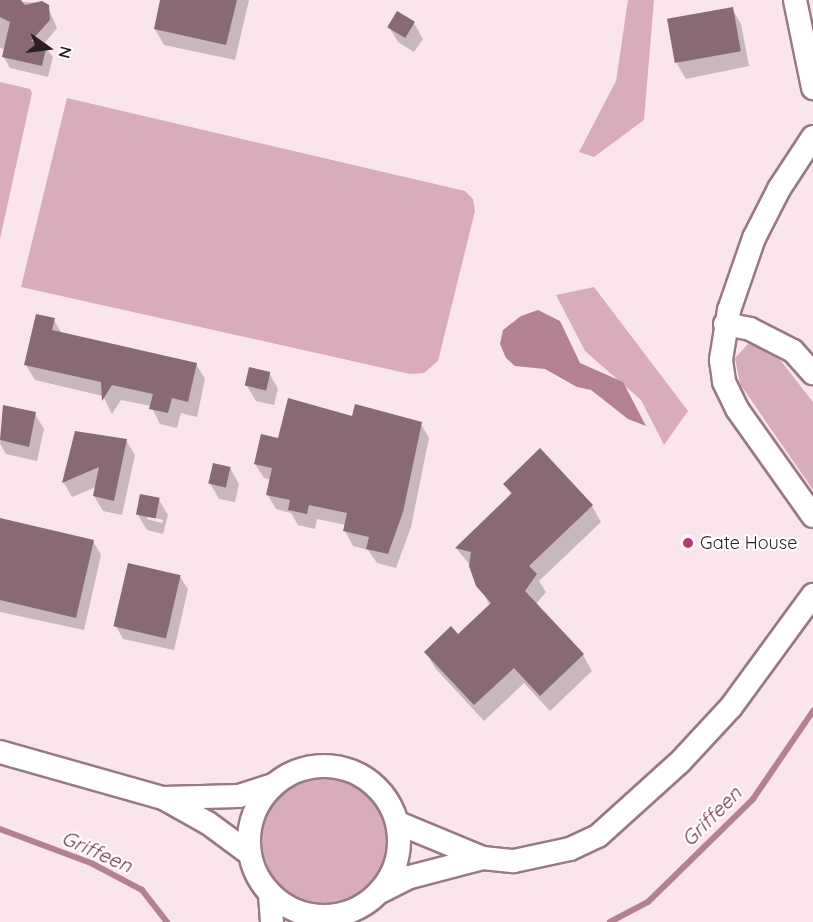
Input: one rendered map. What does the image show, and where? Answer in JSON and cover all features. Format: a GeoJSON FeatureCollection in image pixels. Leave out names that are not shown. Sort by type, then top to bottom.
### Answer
{"type":"FeatureCollection","features":[{"type":"Feature","properties":{"kind":"street"},"geometry":{"type":"LineString","coordinates":[[795,0],[813,88]]}},
{"type":"Feature","properties":{"kind":"street"},"geometry":{"type":"LineString","coordinates":[[813,137],[762,221],[725,324],[721,360],[729,395],[813,516]]}},
{"type":"Feature","properties":{"kind":"street"},"geometry":{"type":"LineString","coordinates":[[725,324],[750,329],[793,351],[813,373]]}},
{"type":"Feature","properties":{"kind":"street"},"geometry":{"type":"LineString","coordinates":[[379,892],[393,872],[399,848],[398,823],[383,794],[357,772],[336,766],[313,766],[292,772],[273,785],[259,802],[251,823],[250,854],[256,873],[270,894],[305,914],[331,919],[359,908],[379,892],[410,877],[483,858],[538,858],[570,849],[598,836],[680,762],[731,707],[813,595]]}},
{"type":"Feature","properties":{"kind":"street"},"geometry":{"type":"LineString","coordinates":[[0,752],[162,798],[208,823],[250,854]]}},
{"type":"Feature","properties":{"kind":"street"},"geometry":{"type":"LineString","coordinates":[[162,798],[239,796],[273,785]]}},
{"type":"Feature","properties":{"kind":"street"},"geometry":{"type":"LineString","coordinates":[[398,823],[483,858]]}},
{"type":"Feature","properties":{"kind":"street"},"geometry":{"type":"LineString","coordinates":[[270,894],[272,922]]}},
{"type":"Feature","properties":{"kind":"shaded area"},"geometry":{"type":"Polygon","coordinates":[[[628,0],[654,0],[644,120],[594,157],[579,152],[616,81],[628,0]]]}},
{"type":"Feature","properties":{"kind":"shaded area"},"geometry":{"type":"Polygon","coordinates":[[[0,82],[30,89],[32,93],[0,239],[0,82]]]}},
{"type":"Feature","properties":{"kind":"shaded area"},"geometry":{"type":"Polygon","coordinates":[[[67,98],[465,191],[473,199],[475,211],[438,361],[424,373],[410,374],[21,287],[67,98]]]}},
{"type":"Feature","properties":{"kind":"shaded area"},"geometry":{"type":"Polygon","coordinates":[[[594,287],[688,411],[664,445],[641,400],[585,351],[556,295],[594,287]]]}},
{"type":"Feature","properties":{"kind":"shaded area"},"geometry":{"type":"Polygon","coordinates":[[[538,310],[560,321],[580,363],[623,382],[646,426],[628,419],[591,390],[577,387],[545,369],[515,366],[506,358],[500,344],[503,330],[521,316],[538,310]]]}},
{"type":"Feature","properties":{"kind":"shaded area"},"geometry":{"type":"Polygon","coordinates":[[[748,344],[762,347],[781,361],[813,402],[813,490],[740,384],[735,358],[748,344]]]}},
{"type":"Feature","properties":{"kind":"shaded area"},"geometry":{"type":"Polygon","coordinates":[[[325,777],[349,782],[370,795],[383,816],[388,840],[383,864],[370,885],[349,898],[325,903],[301,898],[280,885],[267,864],[262,840],[267,816],[280,795],[301,782],[325,777]]]}},
{"type":"Feature","properties":{"kind":"building"},"geometry":{"type":"Polygon","coordinates":[[[0,0],[21,0],[25,5],[42,1],[49,5],[50,20],[31,41],[47,44],[42,66],[2,57],[10,22],[0,17],[0,0]]]}},
{"type":"Feature","properties":{"kind":"building"},"geometry":{"type":"Polygon","coordinates":[[[160,0],[237,0],[226,45],[154,29],[160,0]]]}},
{"type":"Feature","properties":{"kind":"building"},"geometry":{"type":"Polygon","coordinates":[[[733,7],[741,51],[675,63],[667,19],[733,7]]]}},
{"type":"Feature","properties":{"kind":"building"},"geometry":{"type":"Polygon","coordinates":[[[397,11],[415,22],[405,38],[387,27],[397,11]]]}},
{"type":"Feature","properties":{"kind":"building"},"geometry":{"type":"Polygon","coordinates":[[[36,314],[55,318],[52,330],[197,363],[188,402],[172,398],[168,413],[149,409],[153,394],[112,385],[102,401],[101,382],[24,365],[36,314]]]}},
{"type":"Feature","properties":{"kind":"building"},"geometry":{"type":"Polygon","coordinates":[[[249,367],[270,372],[266,390],[245,386],[249,367]]]}},
{"type":"Feature","properties":{"kind":"building"},"geometry":{"type":"Polygon","coordinates":[[[288,398],[352,416],[355,404],[422,422],[403,512],[388,554],[366,549],[369,537],[343,531],[347,513],[309,505],[307,514],[288,510],[290,500],[266,495],[272,468],[254,464],[261,434],[278,438],[288,398]]]}},
{"type":"Feature","properties":{"kind":"building"},"geometry":{"type":"Polygon","coordinates":[[[3,405],[36,412],[29,447],[0,440],[3,405]]]}},
{"type":"Feature","properties":{"kind":"building"},"geometry":{"type":"Polygon","coordinates":[[[75,431],[127,439],[114,501],[93,496],[99,467],[62,483],[75,431]]]}},
{"type":"Feature","properties":{"kind":"building"},"geometry":{"type":"Polygon","coordinates":[[[540,448],[593,505],[529,566],[537,574],[525,591],[584,654],[540,696],[514,668],[474,705],[424,652],[451,626],[458,634],[491,603],[476,586],[469,566],[471,552],[455,548],[512,493],[503,484],[540,448]]]}},
{"type":"Feature","properties":{"kind":"building"},"geometry":{"type":"Polygon","coordinates":[[[213,463],[231,467],[226,488],[208,483],[213,463]]]}},
{"type":"Feature","properties":{"kind":"building"},"geometry":{"type":"Polygon","coordinates":[[[140,494],[160,498],[156,518],[136,515],[140,494]]]}},
{"type":"Feature","properties":{"kind":"building"},"geometry":{"type":"Polygon","coordinates":[[[0,518],[94,540],[76,618],[0,600],[0,518]]]}},
{"type":"Feature","properties":{"kind":"building"},"geometry":{"type":"Polygon","coordinates":[[[128,563],[181,575],[166,638],[113,626],[128,563]]]}},
{"type":"Feature","properties":{"kind":"waterway","name":"Griffeen"},"geometry":{"type":"LineString","coordinates":[[610,922],[648,902],[753,799],[813,711]]}},
{"type":"Feature","properties":{"kind":"waterway","name":"Griffeen"},"geometry":{"type":"LineString","coordinates":[[0,829],[91,863],[142,890],[167,922]]}},
{"type":"Feature","properties":{"kind":"place","name":"Gate House"},"geometry":{"type":"Point","coordinates":[688,543]}}]}
